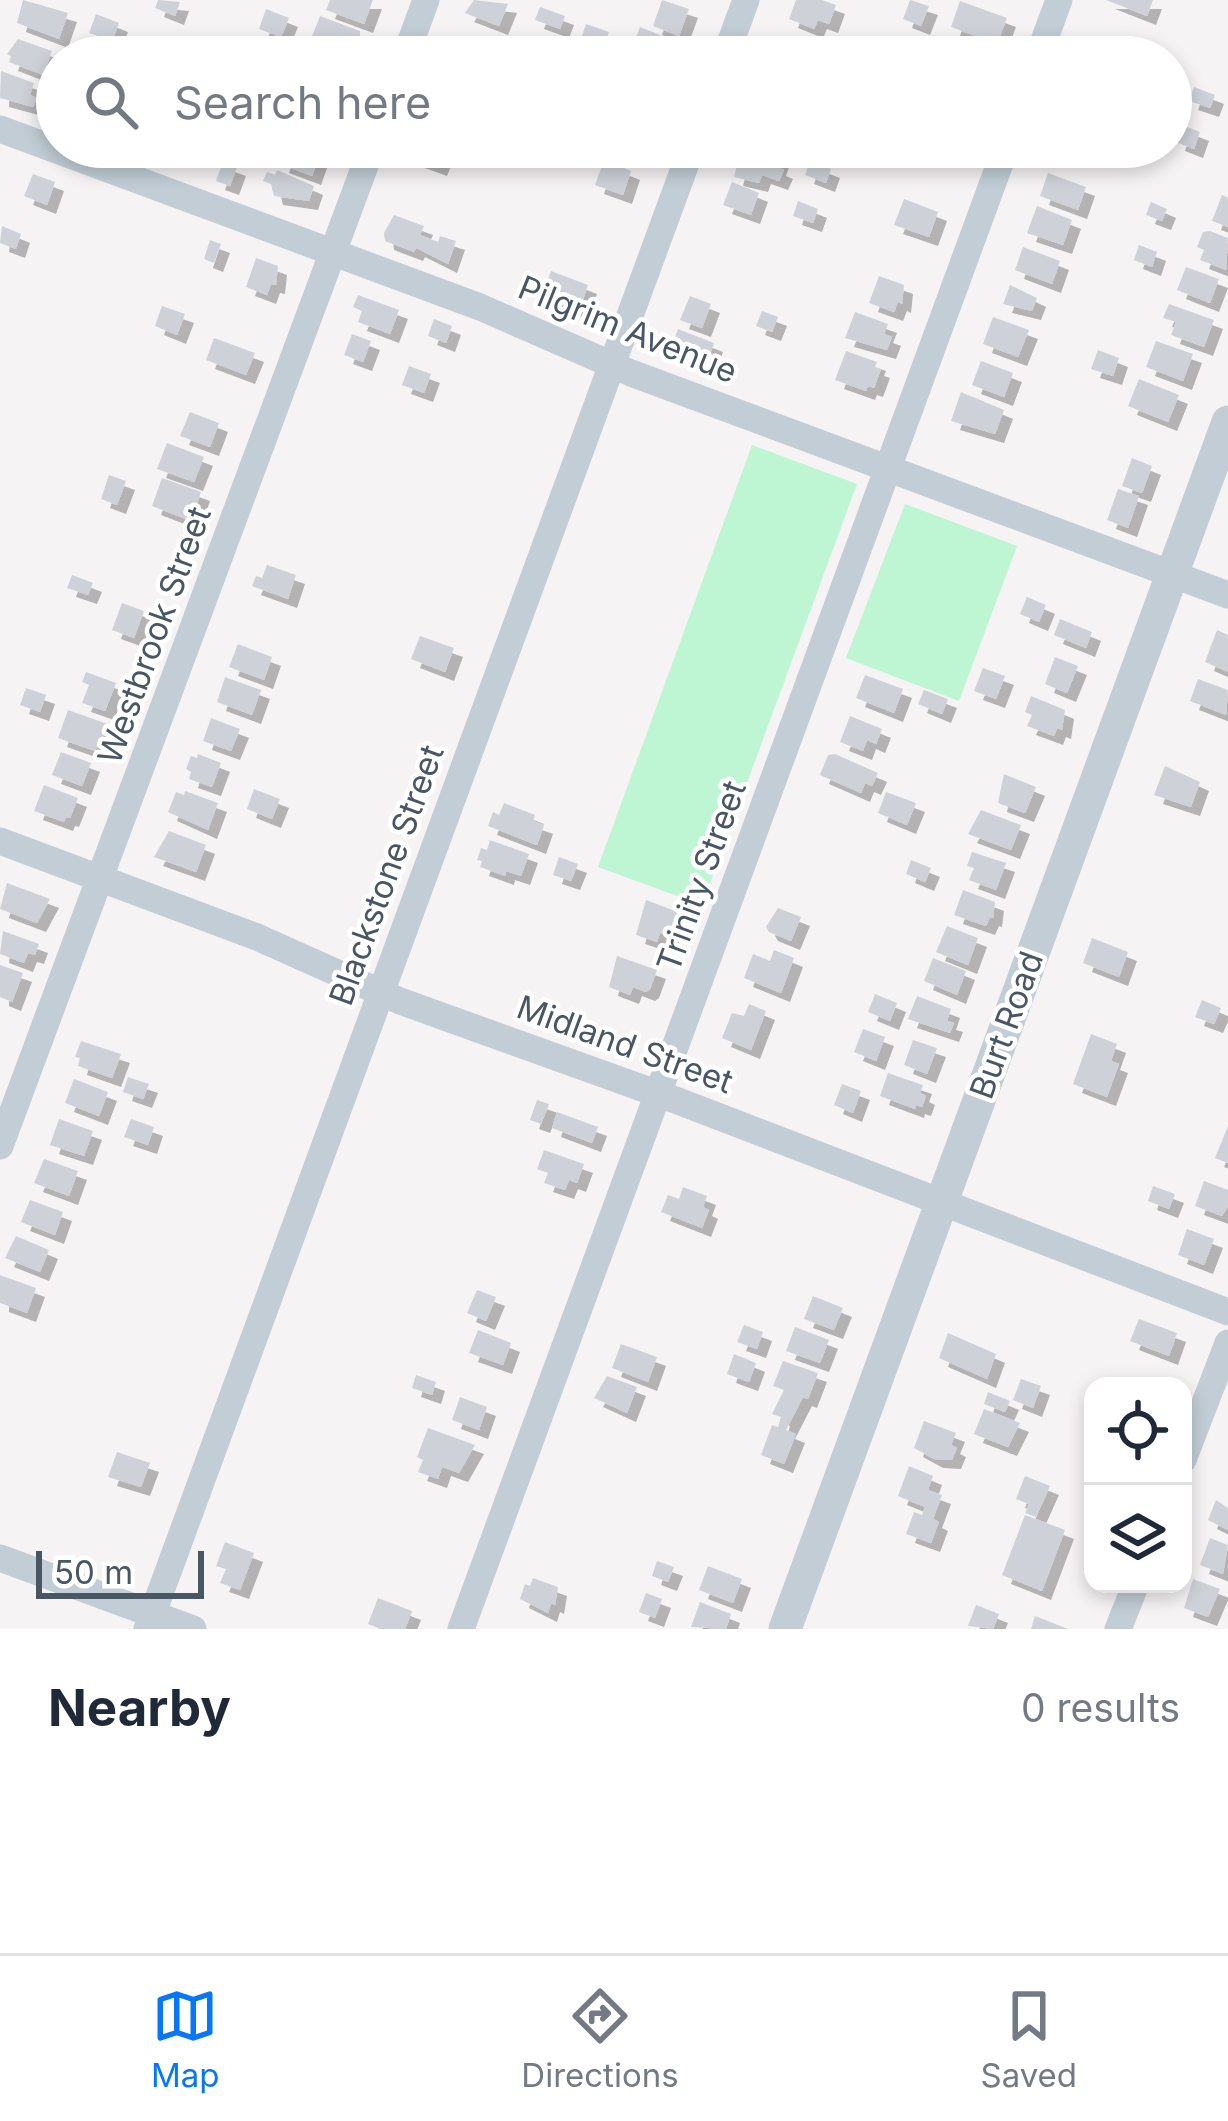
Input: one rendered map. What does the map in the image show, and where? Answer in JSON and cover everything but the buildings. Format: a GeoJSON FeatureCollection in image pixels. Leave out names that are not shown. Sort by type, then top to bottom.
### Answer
{"type":"FeatureCollection","features":[{"type":"Feature","properties":{"kind":"street"},"geometry":{"type":"LineString","coordinates":[[413,36],[426,0]]}},
{"type":"Feature","properties":{"kind":"street"},"geometry":{"type":"LineString","coordinates":[[733,36],[746,0]]}},
{"type":"Feature","properties":{"kind":"street"},"geometry":{"type":"LineString","coordinates":[[1046,36],[1059,0]]}},
{"type":"Feature","properties":{"kind":"street","name":"Pilgrim Avenue"},"geometry":{"type":"LineString","coordinates":[[0,129],[36,143]]}},
{"type":"Feature","properties":{"kind":"street","name":"Pilgrim Avenue"},"geometry":{"type":"LineString","coordinates":[[104,168],[480,307],[613,364],[1228,595]]}},
{"type":"Feature","properties":{"kind":"street","name":"Westbrook Street"},"geometry":{"type":"LineString","coordinates":[[0,1146],[364,168]]}},
{"type":"Feature","properties":{"kind":"street","name":"Blackstone Street"},"geometry":{"type":"LineString","coordinates":[[150,1622],[684,168]]}},
{"type":"Feature","properties":{"kind":"street","name":"Trinity Street"},"geometry":{"type":"LineString","coordinates":[[461,1629],[998,168]]}},
{"type":"Feature","properties":{"kind":"street","name":"Burt Road"},"geometry":{"type":"LineString","coordinates":[[785,1629],[1228,422]]}},
{"type":"Feature","properties":{"kind":"street","name":"Midland Street"},"geometry":{"type":"LineString","coordinates":[[0,841],[257,937],[381,992],[1228,1312]]}},
{"type":"Feature","properties":{"kind":"street"},"geometry":{"type":"LineString","coordinates":[[1192,1436],[1228,1342]]}},
{"type":"Feature","properties":{"kind":"street"},"geometry":{"type":"LineString","coordinates":[[0,1558],[150,1622],[193,1629]]}},
{"type":"Feature","properties":{"kind":"street"},"geometry":{"type":"LineString","coordinates":[[1118,1629],[1132,1593]]}},
{"type":"Feature","properties":{"kind":"green space"},"geometry":{"type":"Polygon","coordinates":[[[752,445],[857,484],[702,905],[598,867],[752,445]]]}},
{"type":"Feature","properties":{"kind":"green space"},"geometry":{"type":"Polygon","coordinates":[[[905,504],[1017,546],[959,701],[846,658],[905,504]]]}}]}
